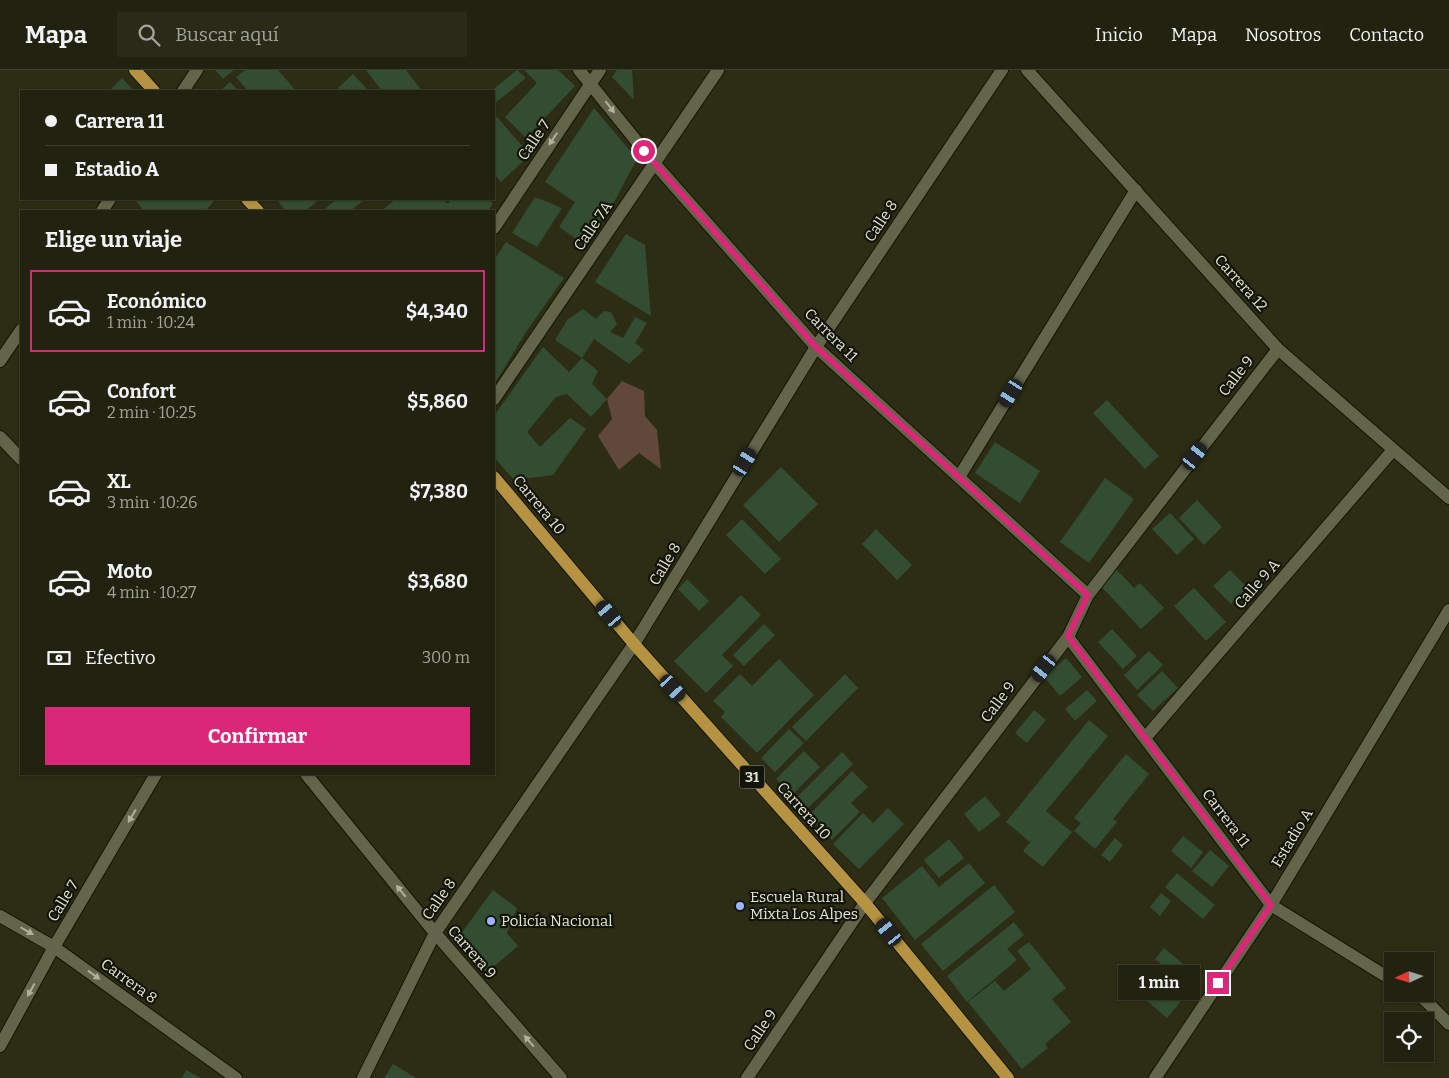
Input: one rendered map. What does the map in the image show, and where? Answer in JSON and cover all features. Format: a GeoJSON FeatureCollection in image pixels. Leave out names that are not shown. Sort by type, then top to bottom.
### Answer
{"type":"FeatureCollection","features":[{"type":"Feature","properties":{"kind":"main road"},"geometry":{"type":"LineString","coordinates":[[136,70],[153,90]]}},
{"type":"Feature","properties":{"kind":"main road"},"geometry":{"type":"LineString","coordinates":[[247,200],[257,210]]}},
{"type":"Feature","properties":{"kind":"main road","name":"Carrera 10"},"geometry":{"type":"LineString","coordinates":[[495,478],[634,644],[865,903],[1008,1078]]}},
{"type":"Feature","properties":{"kind":"street"},"geometry":{"type":"LineString","coordinates":[[184,90],[197,70]]}},
{"type":"Feature","properties":{"kind":"street","name":"Carrera 11"},"geometry":{"type":"LineString","coordinates":[[579,70],[592,83],[655,164],[816,347],[1088,595]]}},
{"type":"Feature","properties":{"kind":"street","name":"Calle 7"},"geometry":{"type":"LineString","coordinates":[[495,227],[600,70]]}},
{"type":"Feature","properties":{"kind":"street","name":"Calle 7A"},"geometry":{"type":"LineString","coordinates":[[495,398],[718,70]]}},
{"type":"Feature","properties":{"kind":"street","name":"Calle 8"},"geometry":{"type":"LineString","coordinates":[[363,1078],[435,933],[634,644],[816,347],[1002,70]]}},
{"type":"Feature","properties":{"kind":"street","name":"Carrera 12"},"geometry":{"type":"LineString","coordinates":[[1027,70],[1278,349],[1449,498]]}},
{"type":"Feature","properties":{"kind":"street"},"geometry":{"type":"LineString","coordinates":[[959,477],[1136,190]]}},
{"type":"Feature","properties":{"kind":"street"},"geometry":{"type":"LineString","coordinates":[[0,361],[20,331]]}},
{"type":"Feature","properties":{"kind":"street","name":"Calle 9"},"geometry":{"type":"LineString","coordinates":[[747,1078],[865,903],[1068,636],[1088,595],[1278,349]]}},
{"type":"Feature","properties":{"kind":"street"},"geometry":{"type":"LineString","coordinates":[[0,437],[20,458]]}},
{"type":"Feature","properties":{"kind":"street","name":"Calle 9 A"},"geometry":{"type":"LineString","coordinates":[[1145,738],[1392,450]]}},
{"type":"Feature","properties":{"kind":"street","name":"Estadio A"},"geometry":{"type":"LineString","coordinates":[[1155,1078],[1271,905],[1449,610]]}},
{"type":"Feature","properties":{"kind":"street","name":"Carrera 11"},"geometry":{"type":"LineString","coordinates":[[1068,636],[1271,905],[1384,975]]}},
{"type":"Feature","properties":{"kind":"street","name":"Calle 7"},"geometry":{"type":"LineString","coordinates":[[0,1046],[54,947],[155,775]]}},
{"type":"Feature","properties":{"kind":"street","name":"Carrera 9"},"geometry":{"type":"LineString","coordinates":[[307,775],[435,933],[561,1078]]}},
{"type":"Feature","properties":{"kind":"street","name":"Carrera 8"},"geometry":{"type":"LineString","coordinates":[[0,916],[54,947],[236,1078]]}},
{"type":"Feature","properties":{"kind":"street"},"geometry":{"type":"LineString","coordinates":[[1427,1002],[1449,1024]]}},
{"type":"Feature","properties":{"kind":"shaded area"},"geometry":{"type":"Polygon","coordinates":[[[622,381],[644,391],[645,416],[657,430],[661,469],[639,453],[619,470],[598,436],[612,419],[607,399],[622,381]]]}},
{"type":"Feature","properties":{"kind":"building"},"geometry":{"type":"Polygon","coordinates":[[[215,70],[234,70],[223,79],[215,70]]]}},
{"type":"Feature","properties":{"kind":"building"},"geometry":{"type":"Polygon","coordinates":[[[245,70],[278,70],[295,90],[247,90],[236,77],[245,70]]]}},
{"type":"Feature","properties":{"kind":"building"},"geometry":{"type":"Polygon","coordinates":[[[366,70],[406,70],[421,90],[381,90],[366,70]]]}},
{"type":"Feature","properties":{"kind":"building"},"geometry":{"type":"Polygon","coordinates":[[[517,70],[526,78],[495,103],[495,90],[492,90],[517,70]]]}},
{"type":"Feature","properties":{"kind":"building"},"geometry":{"type":"Polygon","coordinates":[[[524,70],[558,70],[575,86],[526,138],[505,117],[537,83],[524,70]]]}},
{"type":"Feature","properties":{"kind":"building"},"geometry":{"type":"Polygon","coordinates":[[[617,70],[632,70],[634,100],[612,77],[617,70]]]}},
{"type":"Feature","properties":{"kind":"building"},"geometry":{"type":"Polygon","coordinates":[[[353,74],[368,90],[341,90],[338,88],[353,74]]]}},
{"type":"Feature","properties":{"kind":"building"},"geometry":{"type":"Polygon","coordinates":[[[122,78],[133,90],[110,90],[122,78]]]}},
{"type":"Feature","properties":{"kind":"building"},"geometry":{"type":"Polygon","coordinates":[[[230,82],[238,90],[221,90],[230,82]]]}},
{"type":"Feature","properties":{"kind":"building"},"geometry":{"type":"Polygon","coordinates":[[[594,108],[637,159],[614,202],[583,244],[559,227],[575,202],[545,182],[594,108]]]}},
{"type":"Feature","properties":{"kind":"building"},"geometry":{"type":"Polygon","coordinates":[[[497,117],[530,155],[501,182],[495,175],[495,119],[497,117]]]}},
{"type":"Feature","properties":{"kind":"building"},"geometry":{"type":"Polygon","coordinates":[[[535,197],[562,208],[537,247],[512,233],[535,197]]]}},
{"type":"Feature","properties":{"kind":"building"},"geometry":{"type":"Polygon","coordinates":[[[135,200],[215,200],[206,210],[143,210],[135,200]]]}},
{"type":"Feature","properties":{"kind":"building"},"geometry":{"type":"Polygon","coordinates":[[[277,200],[319,200],[306,210],[285,210],[277,200]]]}},
{"type":"Feature","properties":{"kind":"building"},"geometry":{"type":"Polygon","coordinates":[[[336,200],[365,200],[351,210],[323,210],[336,200]]]}},
{"type":"Feature","properties":{"kind":"building"},"geometry":{"type":"Polygon","coordinates":[[[395,200],[443,200],[448,204],[450,200],[489,200],[493,203],[489,210],[382,210],[395,200]]]}},
{"type":"Feature","properties":{"kind":"building"},"geometry":{"type":"Polygon","coordinates":[[[626,234],[645,245],[651,316],[595,282],[626,234]]]}},
{"type":"Feature","properties":{"kind":"building"},"geometry":{"type":"Polygon","coordinates":[[[506,242],[564,278],[526,332],[495,383],[495,258],[506,242]]]}},
{"type":"Feature","properties":{"kind":"building"},"geometry":{"type":"Polygon","coordinates":[[[583,309],[596,319],[604,311],[611,312],[617,324],[610,332],[623,338],[635,317],[647,323],[635,343],[644,350],[629,364],[594,339],[582,358],[555,340],[568,319],[583,309]]]}},
{"type":"Feature","properties":{"kind":"building"},"geometry":{"type":"Polygon","coordinates":[[[543,347],[569,372],[582,358],[598,371],[592,384],[607,399],[591,417],[567,394],[556,397],[527,432],[540,447],[570,418],[586,429],[553,475],[514,480],[495,458],[495,415],[543,347]]]}},
{"type":"Feature","properties":{"kind":"building"},"geometry":{"type":"Polygon","coordinates":[[[1107,400],[1159,456],[1145,469],[1093,413],[1107,400]]]}},
{"type":"Feature","properties":{"kind":"building"},"geometry":{"type":"Polygon","coordinates":[[[995,442],[1040,471],[1020,503],[975,473],[995,442]]]}},
{"type":"Feature","properties":{"kind":"building"},"geometry":{"type":"Polygon","coordinates":[[[781,467],[818,504],[779,542],[743,505],[781,467]]]}},
{"type":"Feature","properties":{"kind":"building"},"geometry":{"type":"Polygon","coordinates":[[[1105,478],[1134,499],[1089,563],[1060,542],[1105,478]]]}},
{"type":"Feature","properties":{"kind":"building"},"geometry":{"type":"Polygon","coordinates":[[[1197,500],[1222,527],[1204,545],[1179,518],[1197,500]]]}},
{"type":"Feature","properties":{"kind":"building"},"geometry":{"type":"Polygon","coordinates":[[[1170,513],[1194,539],[1177,555],[1152,529],[1170,513]]]}},
{"type":"Feature","properties":{"kind":"building"},"geometry":{"type":"Polygon","coordinates":[[[742,519],[781,559],[765,574],[726,535],[742,519]]]}},
{"type":"Feature","properties":{"kind":"building"},"geometry":{"type":"Polygon","coordinates":[[[876,529],[912,565],[897,580],[862,544],[876,529]]]}},
{"type":"Feature","properties":{"kind":"building"},"geometry":{"type":"Polygon","coordinates":[[[1115,568],[1134,588],[1140,583],[1164,608],[1141,629],[1099,584],[1115,568]]]}},
{"type":"Feature","properties":{"kind":"building"},"geometry":{"type":"Polygon","coordinates":[[[1230,570],[1248,588],[1231,604],[1213,586],[1230,570]]]}},
{"type":"Feature","properties":{"kind":"building"},"geometry":{"type":"Polygon","coordinates":[[[687,579],[709,601],[699,611],[678,589],[687,579]]]}},
{"type":"Feature","properties":{"kind":"building"},"geometry":{"type":"Polygon","coordinates":[[[1194,588],[1226,622],[1206,641],[1174,606],[1194,588]]]}},
{"type":"Feature","properties":{"kind":"building"},"geometry":{"type":"Polygon","coordinates":[[[741,595],[761,615],[722,655],[733,666],[706,693],[674,661],[741,595]]]}},
{"type":"Feature","properties":{"kind":"building"},"geometry":{"type":"Polygon","coordinates":[[[764,624],[775,635],[744,666],[733,655],[764,624]]]}},
{"type":"Feature","properties":{"kind":"building"},"geometry":{"type":"Polygon","coordinates":[[[1112,629],[1137,656],[1123,669],[1098,642],[1112,629]]]}},
{"type":"Feature","properties":{"kind":"building"},"geometry":{"type":"Polygon","coordinates":[[[1149,651],[1163,665],[1137,690],[1124,675],[1149,651]]]}},
{"type":"Feature","properties":{"kind":"building"},"geometry":{"type":"Polygon","coordinates":[[[1066,658],[1082,677],[1060,696],[1044,677],[1066,658]]]}},
{"type":"Feature","properties":{"kind":"building"},"geometry":{"type":"Polygon","coordinates":[[[779,659],[814,695],[757,753],[721,717],[725,712],[713,701],[740,674],[752,686],[779,659]]]}},
{"type":"Feature","properties":{"kind":"building"},"geometry":{"type":"Polygon","coordinates":[[[1162,671],[1178,688],[1153,711],[1137,695],[1162,671]]]}},
{"type":"Feature","properties":{"kind":"building"},"geometry":{"type":"Polygon","coordinates":[[[845,674],[858,688],[806,741],[792,727],[845,674]]]}},
{"type":"Feature","properties":{"kind":"building"},"geometry":{"type":"Polygon","coordinates":[[[1087,690],[1097,701],[1075,721],[1065,709],[1087,690]]]}},
{"type":"Feature","properties":{"kind":"building"},"geometry":{"type":"Polygon","coordinates":[[[1034,710],[1046,720],[1027,743],[1015,733],[1034,710]]]}},
{"type":"Feature","properties":{"kind":"building"},"geometry":{"type":"Polygon","coordinates":[[[1089,720],[1108,736],[1046,811],[1072,832],[1043,867],[1023,851],[1030,842],[1006,822],[1089,720]]]}},
{"type":"Feature","properties":{"kind":"building"},"geometry":{"type":"Polygon","coordinates":[[[789,729],[804,743],[775,772],[761,758],[789,729]]]}},
{"type":"Feature","properties":{"kind":"building"},"geometry":{"type":"Polygon","coordinates":[[[804,751],[820,767],[792,795],[776,779],[804,751]]]}},
{"type":"Feature","properties":{"kind":"building"},"geometry":{"type":"Polygon","coordinates":[[[842,752],[853,764],[806,810],[795,799],[842,752]]]}},
{"type":"Feature","properties":{"kind":"building"},"geometry":{"type":"Polygon","coordinates":[[[1126,754],[1149,774],[1113,819],[1117,822],[1095,849],[1074,831],[1081,823],[1074,818],[1126,754]]]}},
{"type":"Feature","properties":{"kind":"building"},"geometry":{"type":"Polygon","coordinates":[[[852,771],[868,787],[851,803],[860,812],[832,840],[808,816],[852,771]]]}},
{"type":"Feature","properties":{"kind":"building"},"geometry":{"type":"Polygon","coordinates":[[[985,796],[1001,815],[979,832],[964,814],[985,796]]]}},
{"type":"Feature","properties":{"kind":"building"},"geometry":{"type":"Polygon","coordinates":[[[888,808],[904,824],[859,869],[833,844],[863,813],[873,823],[888,808]]]}},
{"type":"Feature","properties":{"kind":"building"},"geometry":{"type":"Polygon","coordinates":[[[1183,836],[1203,852],[1191,868],[1171,851],[1183,836]]]}},
{"type":"Feature","properties":{"kind":"building"},"geometry":{"type":"Polygon","coordinates":[[[1115,838],[1123,845],[1110,862],[1101,855],[1115,838]]]}},
{"type":"Feature","properties":{"kind":"building"},"geometry":{"type":"Polygon","coordinates":[[[949,839],[964,858],[939,878],[924,860],[949,839]]]}},
{"type":"Feature","properties":{"kind":"building"},"geometry":{"type":"Polygon","coordinates":[[[1210,850],[1229,866],[1212,887],[1192,871],[1210,850]]]}},
{"type":"Feature","properties":{"kind":"building"},"geometry":{"type":"Polygon","coordinates":[[[969,863],[985,883],[915,940],[882,898],[922,866],[939,887],[969,863]]]}},
{"type":"Feature","properties":{"kind":"building"},"geometry":{"type":"Polygon","coordinates":[[[1177,873],[1215,905],[1203,919],[1165,887],[1177,873]]]}},
{"type":"Feature","properties":{"kind":"building"},"geometry":{"type":"Polygon","coordinates":[[[994,885],[1015,912],[943,971],[921,944],[994,885]]]}},
{"type":"Feature","properties":{"kind":"building","name":"Policía Nacional"},"geometry":{"type":"Polygon","coordinates":[[[493,890],[517,908],[507,933],[518,946],[486,973],[457,939],[493,890]]]}},
{"type":"Feature","properties":{"kind":"building"},"geometry":{"type":"Polygon","coordinates":[[[1161,893],[1171,901],[1160,916],[1150,907],[1161,893]]]}},
{"type":"Feature","properties":{"kind":"building"},"geometry":{"type":"Polygon","coordinates":[[[1014,922],[1024,935],[1007,949],[1017,960],[967,1002],[947,976],[1014,922]]]}},
{"type":"Feature","properties":{"kind":"building"},"geometry":{"type":"Polygon","coordinates":[[[1029,942],[1066,988],[1052,999],[1071,1022],[1045,1044],[1048,1048],[1022,1069],[968,1002],[995,981],[1004,991],[1031,969],[1017,951],[1029,942]]]}},
{"type":"Feature","properties":{"kind":"building"},"geometry":{"type":"Polygon","coordinates":[[[1164,948],[1194,973],[1185,984],[1155,959],[1164,948]]]}},
{"type":"Feature","properties":{"kind":"building"},"geometry":{"type":"Polygon","coordinates":[[[1164,977],[1186,995],[1167,1018],[1141,996],[1150,985],[1154,989],[1164,977]]]}},
{"type":"Feature","properties":{"kind":"building"},"geometry":{"type":"Polygon","coordinates":[[[393,1064],[416,1078],[384,1078],[393,1064]]]}},
{"type":"Feature","properties":{"kind":"building"},"geometry":{"type":"Polygon","coordinates":[[[186,1070],[201,1078],[182,1078],[186,1070]]]}},
{"type":"Feature","properties":{"kind":"place","name":"Escuela Rural Mixta Los Alpes"},"geometry":{"type":"Point","coordinates":[740,906]}},
{"type":"Feature","properties":{"kind":"place","name":"Policía Nacional"},"geometry":{"type":"Point","coordinates":[491,921]}},
{"type":"Feature","properties":{"kind":"route"},"geometry":{"type":"LineString","coordinates":[[644,151],[816,347],[1088,595],[1068,636],[1271,905],[1218,983]]}}]}
